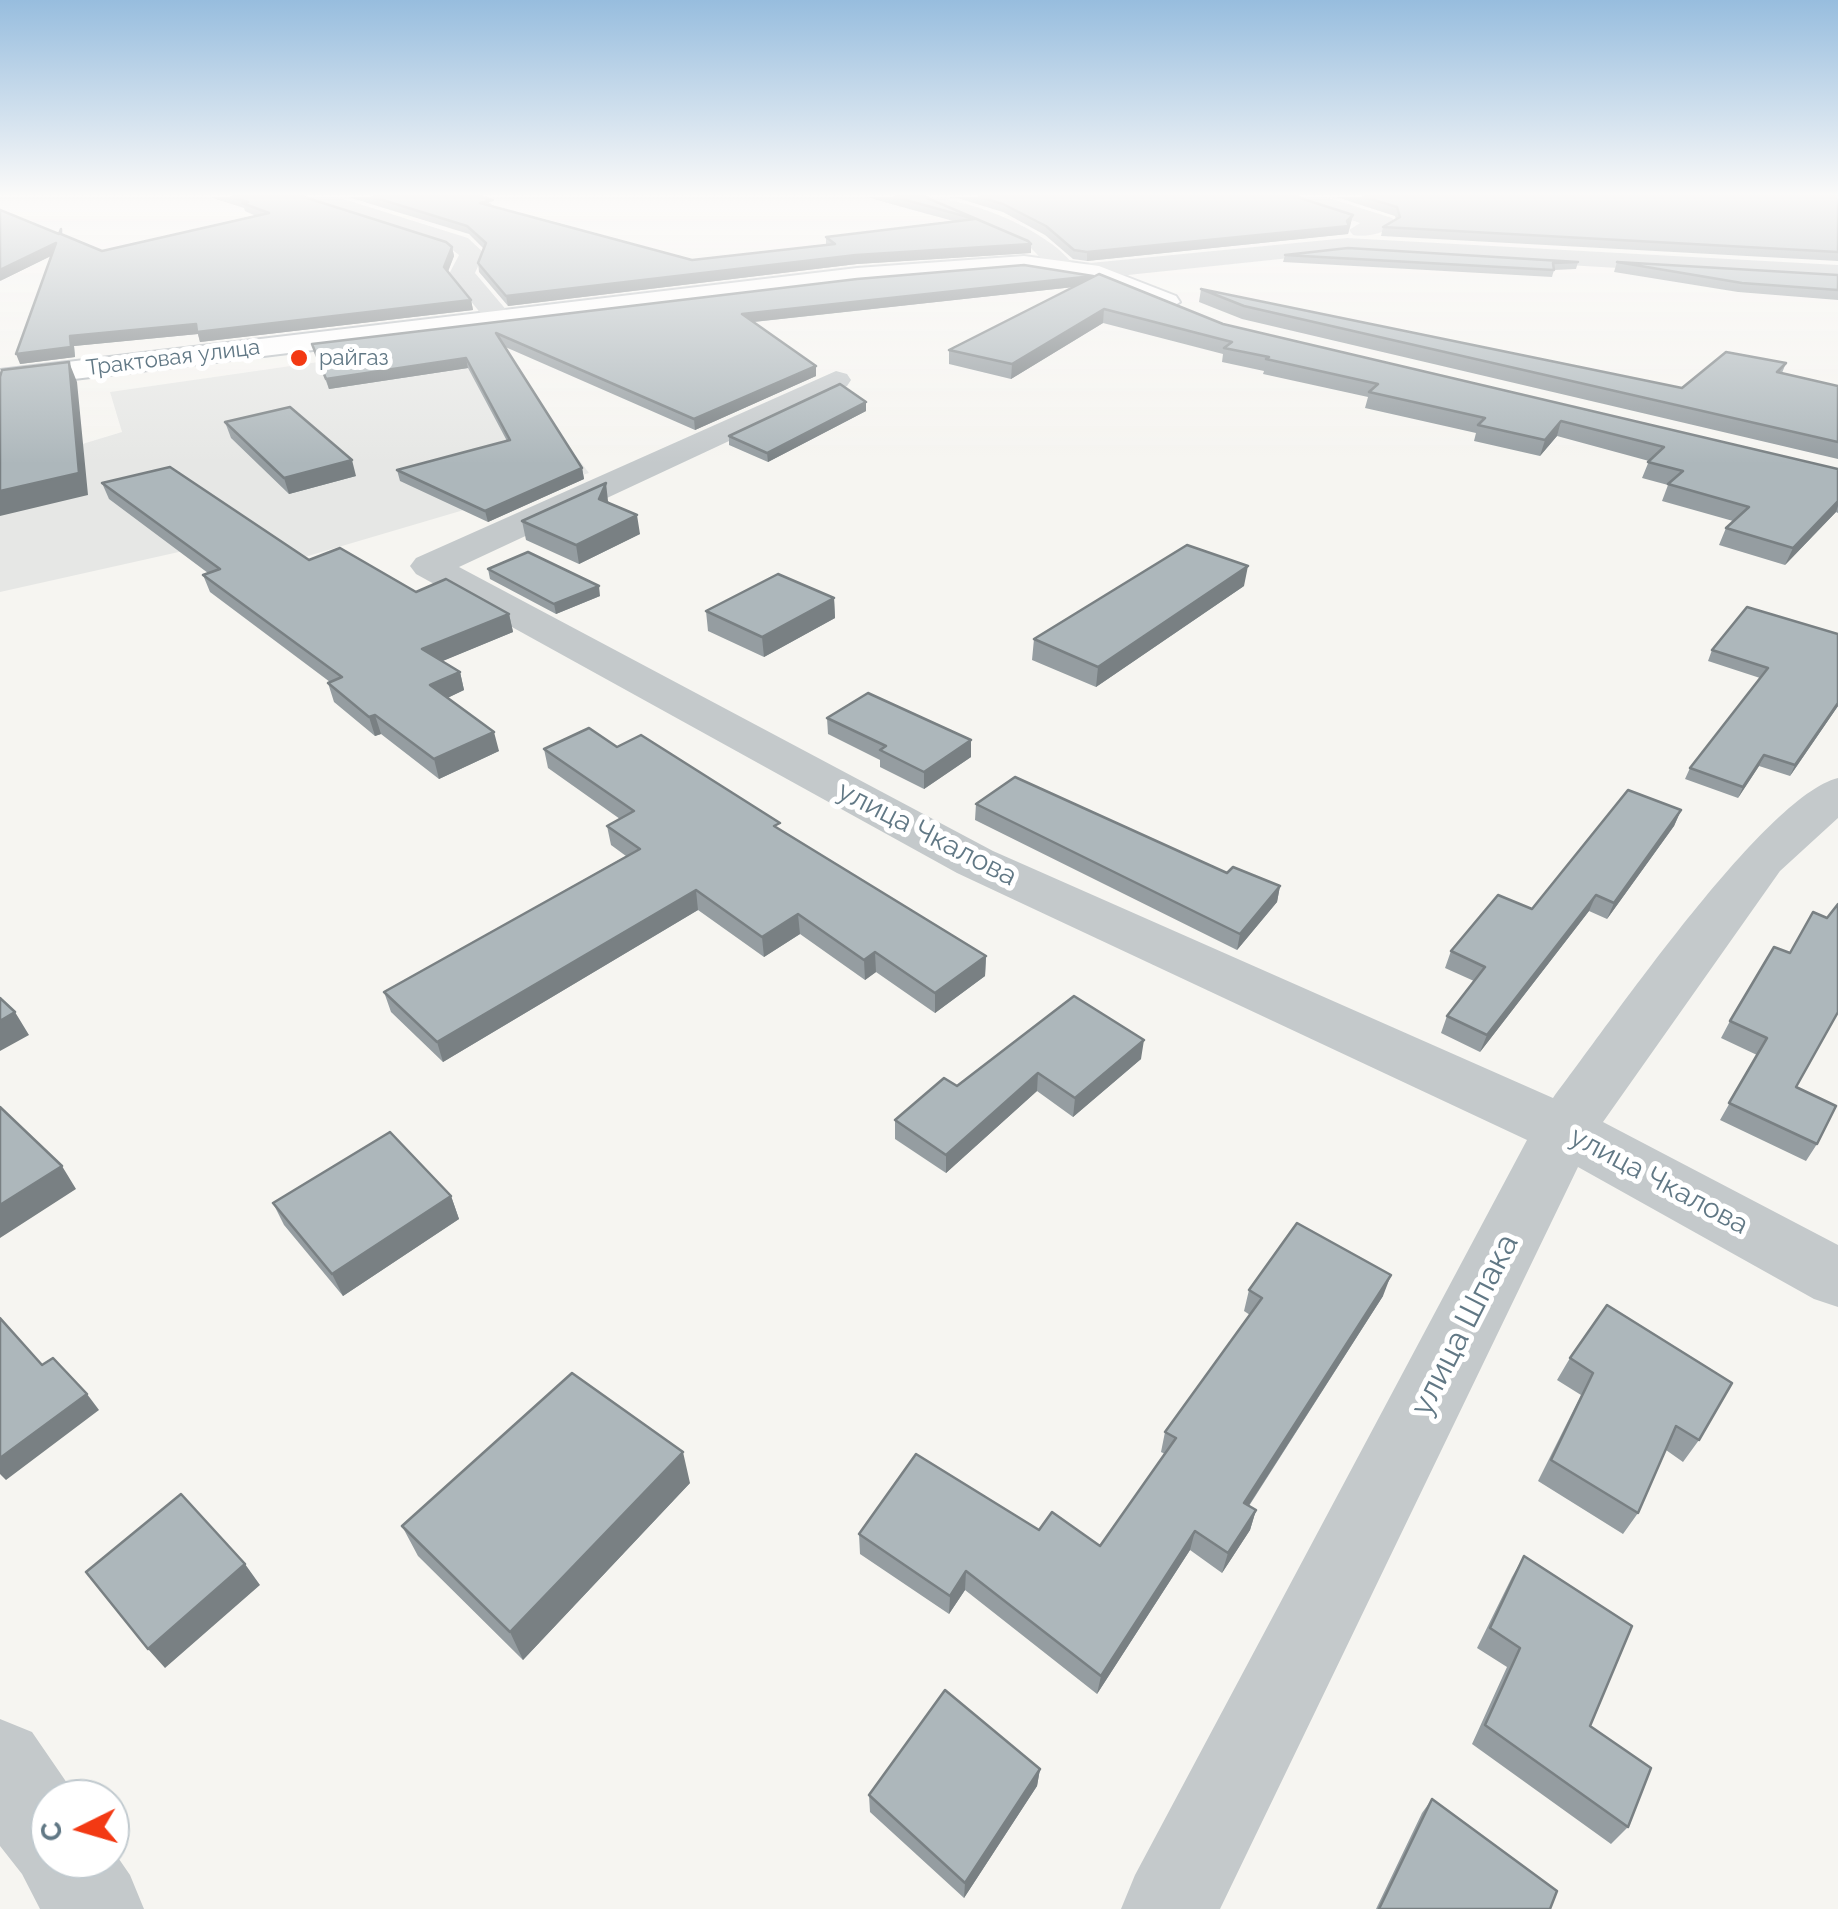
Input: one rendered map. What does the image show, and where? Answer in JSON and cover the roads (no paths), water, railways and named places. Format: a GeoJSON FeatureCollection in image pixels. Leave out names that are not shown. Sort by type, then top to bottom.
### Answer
{"type":"FeatureCollection","features":[{"type":"Feature","properties":{"kind":"street"},"geometry":{"type":"LineString","coordinates":[[472,286],[500,319]]}},
{"type":"Feature","properties":{"kind":"street","name":"Трактовая улица"},"geometry":{"type":"LineString","coordinates":[[0,379],[773,286]]}},
{"type":"Feature","properties":{"kind":"street"},"geometry":{"type":"LineString","coordinates":[[1123,286],[1198,315]]}},
{"type":"Feature","properties":{"kind":"street","name":"улица Чкалова"},"geometry":{"type":"LineString","coordinates":[[836,380],[429,566],[975,862],[1564,1130],[1838,1278]]}},
{"type":"Feature","properties":{"kind":"street","name":"улица Шпака"},"geometry":{"type":"LineString","coordinates":[[1170,1909],[1564,1130],[1762,860],[1838,792]]}},
{"type":"Feature","properties":{"kind":"street"},"geometry":{"type":"LineString","coordinates":[[0,1764],[30,1810]]}},
{"type":"Feature","properties":{"kind":"street"},"geometry":{"type":"LineString","coordinates":[[76,1879],[96,1909]]}},
{"type":"Feature","properties":{"kind":"place","name":"райгаз"},"geometry":{"type":"Point","coordinates":[299,358]}}]}
